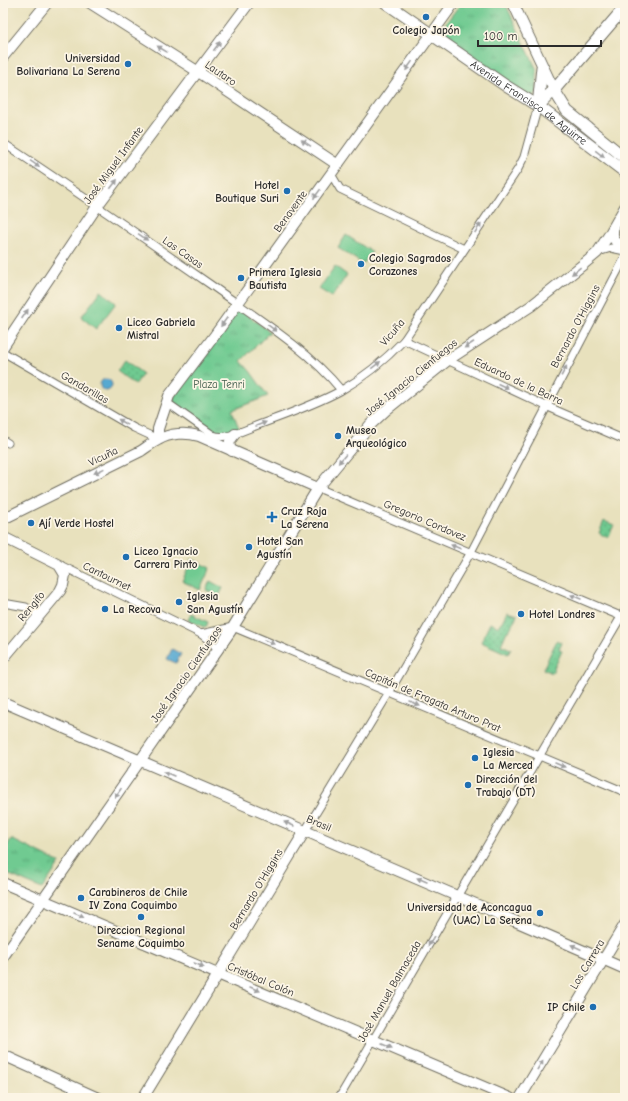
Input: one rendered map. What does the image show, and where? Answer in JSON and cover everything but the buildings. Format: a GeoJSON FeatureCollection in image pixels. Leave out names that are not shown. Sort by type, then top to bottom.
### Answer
{"type":"FeatureCollection","features":[{"type":"Feature","properties":{"kind":"main road","name":"Avenida Francisco de Aguirre"},"geometry":{"type":"LineString","coordinates":[[386,3],[506,86],[538,106],[625,172]]}},
{"type":"Feature","properties":{"kind":"main road"},"geometry":{"type":"LineString","coordinates":[[538,106],[554,90],[625,7]]}},
{"type":"Feature","properties":{"kind":"main road"},"geometry":{"type":"LineString","coordinates":[[538,106],[542,67]]}},
{"type":"Feature","properties":{"kind":"main road","name":"Avenida Francisco de Aguirre"},"geometry":{"type":"LineString","coordinates":[[554,90],[567,111],[624,154]]}},
{"type":"Feature","properties":{"kind":"street"},"geometry":{"type":"LineString","coordinates":[[3,57],[46,3]]}},
{"type":"Feature","properties":{"kind":"street","name":"Lautaro"},"geometry":{"type":"LineString","coordinates":[[90,3],[198,71],[338,165]]}},
{"type":"Feature","properties":{"kind":"street","name":"José Miguel Infante"},"geometry":{"type":"LineString","coordinates":[[3,347],[98,206],[249,3]]}},
{"type":"Feature","properties":{"kind":"street","name":"Benavente"},"geometry":{"type":"LineString","coordinates":[[158,439],[158,429],[166,402],[175,388],[238,304],[454,3]]}},
{"type":"Feature","properties":{"kind":"street","name":"Avenida Francisco de Aguirre"},"geometry":{"type":"LineString","coordinates":[[515,4],[542,67],[554,90]]}},
{"type":"Feature","properties":{"kind":"street","name":"Vicuña"},"geometry":{"type":"LineString","coordinates":[[166,402],[213,435],[218,437],[235,434],[323,399],[341,390],[360,378],[388,356],[404,340],[521,162],[538,106]]}},
{"type":"Feature","properties":{"kind":"street","name":"Las Casas"},"geometry":{"type":"LineString","coordinates":[[3,143],[98,206],[275,330],[323,370],[341,390]]}},
{"type":"Feature","properties":{"kind":"street"},"geometry":{"type":"LineString","coordinates":[[331,174],[340,189],[464,249]]}},
{"type":"Feature","properties":{"kind":"street","name":"José Ignacio Cienfuegos"},"geometry":{"type":"LineString","coordinates":[[3,957],[233,627],[318,488],[376,419],[448,360],[539,300],[597,253],[625,207]]}},
{"type":"Feature","properties":{"kind":"street"},"geometry":{"type":"LineString","coordinates":[[614,227],[612,233],[613,238],[616,242],[625,245]]}},
{"type":"Feature","properties":{"kind":"street"},"geometry":{"type":"LineString","coordinates":[[597,253],[607,248],[625,251]]}},
{"type":"Feature","properties":{"kind":"street","name":"Bernardo O'Higgins"},"geometry":{"type":"LineString","coordinates":[[143,1098],[389,693],[470,552],[625,257]]}},
{"type":"Feature","properties":{"kind":"street","name":"Eduardo de la Barra"},"geometry":{"type":"LineString","coordinates":[[404,340],[546,406],[625,440]]}},
{"type":"Feature","properties":{"kind":"street","name":"Gandarillas"},"geometry":{"type":"LineString","coordinates":[[3,352],[134,428],[158,439]]}},
{"type":"Feature","properties":{"kind":"street","name":"Vicuña"},"geometry":{"type":"LineString","coordinates":[[3,519],[141,451],[158,439],[190,433],[216,443]]}},
{"type":"Feature","properties":{"kind":"street"},"geometry":{"type":"LineString","coordinates":[[232,451],[229,446],[230,440],[235,434]]}},
{"type":"Feature","properties":{"kind":"street","name":"Gregorio Cordovez"},"geometry":{"type":"LineString","coordinates":[[216,443],[318,488],[624,615]]}},
{"type":"Feature","properties":{"kind":"street","name":"Cantournet"},"geometry":{"type":"LineString","coordinates":[[3,537],[201,634],[212,642],[218,649]]}},
{"type":"Feature","properties":{"kind":"street","name":"Rengifo"},"geometry":{"type":"LineString","coordinates":[[3,658],[60,591],[65,575],[59,565]]}},
{"type":"Feature","properties":{"kind":"street"},"geometry":{"type":"LineString","coordinates":[[3,603],[26,607],[39,615]]}},
{"type":"Feature","properties":{"kind":"street"},"geometry":{"type":"LineString","coordinates":[[540,757],[624,615]]}},
{"type":"Feature","properties":{"kind":"street"},"geometry":{"type":"LineString","coordinates":[[201,634],[233,627]]}},
{"type":"Feature","properties":{"kind":"street","name":"Capitán de Fragata Arturo Prat"},"geometry":{"type":"LineString","coordinates":[[233,627],[625,792]]}},
{"type":"Feature","properties":{"kind":"street","name":"Brasil"},"geometry":{"type":"LineString","coordinates":[[3,702],[140,762],[458,895],[625,968]]}},
{"type":"Feature","properties":{"kind":"street","name":"José Manuel Balmaceda"},"geometry":{"type":"LineString","coordinates":[[339,1098],[540,757]]}},
{"type":"Feature","properties":{"kind":"street","name":"Cristóbal Colón"},"geometry":{"type":"LineString","coordinates":[[3,883],[510,1098]]}},
{"type":"Feature","properties":{"kind":"street","name":"Los Carrera"},"geometry":{"type":"LineString","coordinates":[[520,1098],[625,924]]}},
{"type":"Feature","properties":{"kind":"street"},"geometry":{"type":"LineString","coordinates":[[3,1055],[98,1098]]}},
{"type":"Feature","properties":{"kind":"street"},"geometry":{"type":"LineString","coordinates":[[69,1098],[76,1088]]}},
{"type":"Feature","properties":{"kind":"green space"},"geometry":{"type":"Polygon","coordinates":[[[461,3],[505,3],[537,70],[537,92],[532,97],[527,96],[441,37],[442,28],[461,3]]]}},
{"type":"Feature","properties":{"kind":"green space"},"geometry":{"type":"Polygon","coordinates":[[[346,235],[372,252],[363,264],[338,248],[346,235]]]}},
{"type":"Feature","properties":{"kind":"green space"},"geometry":{"type":"Polygon","coordinates":[[[335,266],[347,275],[332,297],[319,289],[335,266]]]}},
{"type":"Feature","properties":{"kind":"green space"},"geometry":{"type":"Polygon","coordinates":[[[101,291],[116,303],[96,329],[81,317],[101,291]]]}},
{"type":"Feature","properties":{"kind":"green space","name":"Plaza Tenri"},"geometry":{"type":"Polygon","coordinates":[[[238,308],[270,332],[241,361],[268,396],[232,410],[239,428],[218,434],[175,405],[173,401],[174,396],[238,308]]]}},
{"type":"Feature","properties":{"kind":"green space"},"geometry":{"type":"Polygon","coordinates":[[[125,360],[143,374],[135,385],[117,371],[125,360]]]}},
{"type":"Feature","properties":{"kind":"green space"},"geometry":{"type":"Polygon","coordinates":[[[604,521],[614,525],[608,538],[599,533],[604,521]]]}},
{"type":"Feature","properties":{"kind":"green space"},"geometry":{"type":"Polygon","coordinates":[[[192,559],[210,568],[200,590],[182,581],[192,559]]]}},
{"type":"Feature","properties":{"kind":"green space"},"geometry":{"type":"Polygon","coordinates":[[[210,581],[223,588],[219,596],[206,590],[210,581]]]}},
{"type":"Feature","properties":{"kind":"green space"},"geometry":{"type":"Polygon","coordinates":[[[507,612],[517,615],[509,631],[507,631],[501,645],[511,649],[508,654],[481,642],[490,623],[499,627],[507,612]]]}},
{"type":"Feature","properties":{"kind":"green space"},"geometry":{"type":"Polygon","coordinates":[[[191,614],[208,622],[206,627],[188,620],[191,614]]]}},
{"type":"Feature","properties":{"kind":"green space"},"geometry":{"type":"Polygon","coordinates":[[[557,640],[562,643],[559,650],[562,651],[552,673],[543,669],[557,640]]]}},
{"type":"Feature","properties":{"kind":"green space"},"geometry":{"type":"Polygon","coordinates":[[[11,839],[60,863],[42,889],[3,872],[3,853],[11,839]]]}},
{"type":"Feature","properties":{"kind":"water"},"geometry":{"type":"Polygon","coordinates":[[[106,379],[110,381],[112,385],[110,389],[106,391],[102,389],[100,385],[102,381],[106,379]]]}},
{"type":"Feature","properties":{"kind":"water"},"geometry":{"type":"Polygon","coordinates":[[[172,649],[181,654],[176,663],[167,659],[172,649]]]}},
{"type":"Feature","properties":{"kind":"place","name":"Colegio Japón"},"geometry":{"type":"Point","coordinates":[426,17]}},
{"type":"Feature","properties":{"kind":"place","name":"Universidad Bolivariana La Serena"},"geometry":{"type":"Point","coordinates":[128,64]}},
{"type":"Feature","properties":{"kind":"place","name":"Hotel Boutique Suri"},"geometry":{"type":"Point","coordinates":[287,191]}},
{"type":"Feature","properties":{"kind":"place","name":"Colegio Sagrados Corazones"},"geometry":{"type":"Point","coordinates":[361,264]}},
{"type":"Feature","properties":{"kind":"place","name":"Primera Iglesia Bautista"},"geometry":{"type":"Point","coordinates":[241,278]}},
{"type":"Feature","properties":{"kind":"place","name":"Liceo Gabriela Mistral"},"geometry":{"type":"Point","coordinates":[119,328]}},
{"type":"Feature","properties":{"kind":"place","name":"Museo Arqueológico"},"geometry":{"type":"Point","coordinates":[338,436]}},
{"type":"Feature","properties":{"kind":"place","name":"Cruz Roja La Serena"},"geometry":{"type":"Point","coordinates":[272,517]}},
{"type":"Feature","properties":{"kind":"place","name":"Ají Verde Hostel"},"geometry":{"type":"Point","coordinates":[31,523]}},
{"type":"Feature","properties":{"kind":"place","name":"Hotel San Agustín"},"geometry":{"type":"Point","coordinates":[249,547]}},
{"type":"Feature","properties":{"kind":"place","name":"Liceo Ignacio Carrera Pinto"},"geometry":{"type":"Point","coordinates":[126,557]}},
{"type":"Feature","properties":{"kind":"place","name":"Iglesia San Agustín"},"geometry":{"type":"Point","coordinates":[179,602]}},
{"type":"Feature","properties":{"kind":"place","name":"La Recova"},"geometry":{"type":"Point","coordinates":[105,609]}},
{"type":"Feature","properties":{"kind":"place","name":"Hotel Londres"},"geometry":{"type":"Point","coordinates":[521,614]}},
{"type":"Feature","properties":{"kind":"place","name":"Iglesia La Merced"},"geometry":{"type":"Point","coordinates":[475,758]}},
{"type":"Feature","properties":{"kind":"place","name":"Dirección del Trabajo (DT)"},"geometry":{"type":"Point","coordinates":[468,785]}},
{"type":"Feature","properties":{"kind":"place","name":"Carabineros de Chile IV Zona Coquimbo"},"geometry":{"type":"Point","coordinates":[81,898]}},
{"type":"Feature","properties":{"kind":"place","name":"Universidad de Aconcagua (UAC) La Serena"},"geometry":{"type":"Point","coordinates":[540,913]}},
{"type":"Feature","properties":{"kind":"place","name":"Direccion Regional Sename Coquimbo"},"geometry":{"type":"Point","coordinates":[141,917]}},
{"type":"Feature","properties":{"kind":"place","name":"IP Chile"},"geometry":{"type":"Point","coordinates":[593,1007]}}]}
